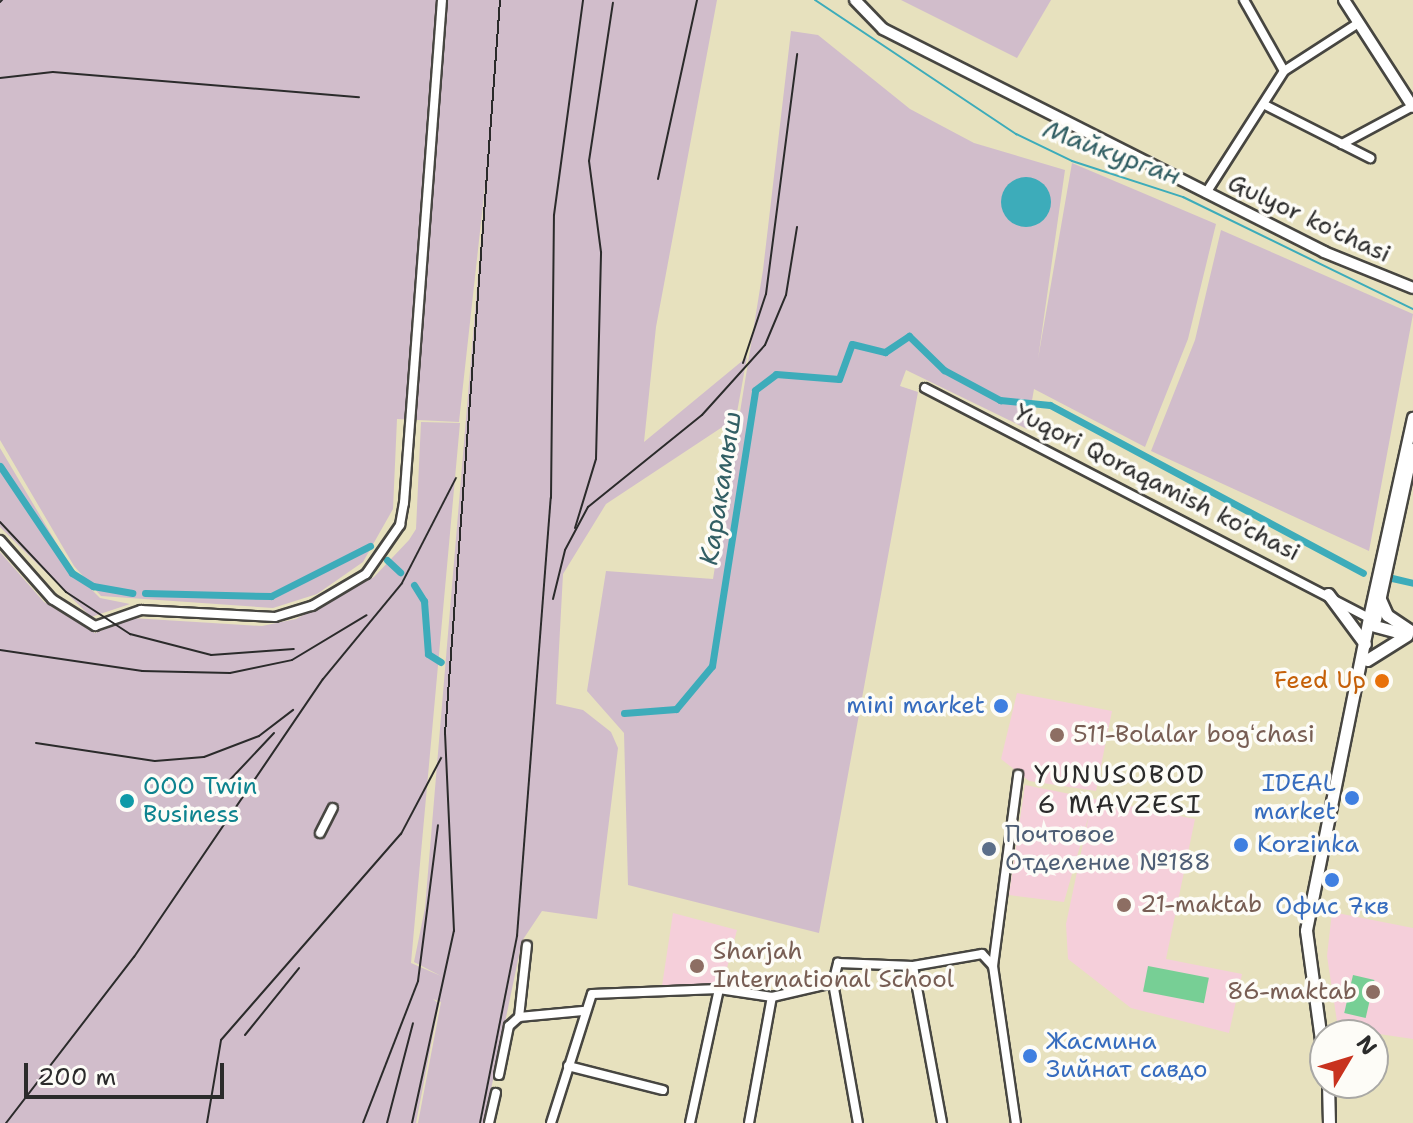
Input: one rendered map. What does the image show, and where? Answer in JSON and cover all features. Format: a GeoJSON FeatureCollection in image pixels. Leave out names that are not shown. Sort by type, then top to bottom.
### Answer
{"type":"FeatureCollection","features":[{"type":"Feature","properties":{"kind":"main road"},"geometry":{"type":"LineString","coordinates":[[1367,660],[1410,633],[1387,615],[1377,593]]}},
{"type":"Feature","properties":{"kind":"main road"},"geometry":{"type":"LineString","coordinates":[[1328,594],[1365,644]]}},
{"type":"Feature","properties":{"kind":"main road"},"geometry":{"type":"LineString","coordinates":[[1318,1019],[1306,930],[1365,644],[1373,621]]}},
{"type":"Feature","properties":{"kind":"main road"},"geometry":{"type":"LineString","coordinates":[[1359,676],[1367,660],[1373,621]]}},
{"type":"Feature","properties":{"kind":"main road","name":"Yuqori Qoraqamish ko'chasi"},"geometry":{"type":"LineString","coordinates":[[1373,621],[1410,633]]}},
{"type":"Feature","properties":{"kind":"main road"},"geometry":{"type":"LineString","coordinates":[[1328,1099],[1329,1123]]}},
{"type":"Feature","properties":{"kind":"street"},"geometry":{"type":"LineString","coordinates":[[0,540],[52,599],[95,626],[141,610],[275,617],[312,606],[366,574],[400,525],[404,503],[442,0]]}},
{"type":"Feature","properties":{"kind":"street","name":"Gulyor ko'chasi"},"geometry":{"type":"LineString","coordinates":[[855,0],[883,29],[1206,193],[1413,288]]}},
{"type":"Feature","properties":{"kind":"street"},"geometry":{"type":"LineString","coordinates":[[1244,0],[1284,71]]}},
{"type":"Feature","properties":{"kind":"street"},"geometry":{"type":"LineString","coordinates":[[1342,144],[1413,107],[1344,0]]}},
{"type":"Feature","properties":{"kind":"street"},"geometry":{"type":"LineString","coordinates":[[1206,193],[1284,71],[1357,24]]}},
{"type":"Feature","properties":{"kind":"street"},"geometry":{"type":"LineString","coordinates":[[1265,105],[1370,158]]}},
{"type":"Feature","properties":{"kind":"street","name":"Yuqori Qoraqamish ko'chasi"},"geometry":{"type":"LineString","coordinates":[[925,388],[1328,594],[1373,621]]}},
{"type":"Feature","properties":{"kind":"street"},"geometry":{"type":"LineString","coordinates":[[1373,621],[1382,559],[1413,418]]}},
{"type":"Feature","properties":{"kind":"street"},"geometry":{"type":"LineString","coordinates":[[1382,559],[1413,449]]}},
{"type":"Feature","properties":{"kind":"street"},"geometry":{"type":"LineString","coordinates":[[1016,1123],[993,966],[1018,775]]}},
{"type":"Feature","properties":{"kind":"street"},"geometry":{"type":"LineString","coordinates":[[320,833],[333,808]]}},
{"type":"Feature","properties":{"kind":"street"},"geometry":{"type":"LineString","coordinates":[[519,1017],[527,945]]}},
{"type":"Feature","properties":{"kind":"street"},"geometry":{"type":"LineString","coordinates":[[831,955],[838,963],[913,966],[982,954],[993,966]]}},
{"type":"Feature","properties":{"kind":"street"},"geometry":{"type":"LineString","coordinates":[[838,963],[833,983],[858,1123]]}},
{"type":"Feature","properties":{"kind":"street"},"geometry":{"type":"LineString","coordinates":[[913,966],[942,1123]]}},
{"type":"Feature","properties":{"kind":"street"},"geometry":{"type":"LineString","coordinates":[[551,1123],[583,1011],[592,994],[719,989],[772,997],[833,983]]}},
{"type":"Feature","properties":{"kind":"street"},"geometry":{"type":"LineString","coordinates":[[690,1123],[719,989]]}},
{"type":"Feature","properties":{"kind":"street"},"geometry":{"type":"LineString","coordinates":[[749,1123],[772,997]]}},
{"type":"Feature","properties":{"kind":"street"},"geometry":{"type":"LineString","coordinates":[[499,1075],[509,1026],[519,1017],[583,1011]]}},
{"type":"Feature","properties":{"kind":"street"},"geometry":{"type":"LineString","coordinates":[[568,1066],[663,1090]]}},
{"type":"Feature","properties":{"kind":"street"},"geometry":{"type":"LineString","coordinates":[[489,1123],[496,1093]]}},
{"type":"Feature","properties":{"kind":"shaded area"},"geometry":{"type":"Polygon","coordinates":[[[0,0],[717,0],[656,327],[644,442],[747,357],[736,418],[606,504],[563,574],[556,704],[583,710],[611,732],[618,748],[597,919],[542,911],[522,941],[484,1123],[418,1123],[441,1002],[433,999],[439,1004],[416,1123],[0,1123],[0,552],[44,602],[95,633],[132,618],[262,626],[296,619],[374,577],[416,529],[421,422],[460,423],[411,963],[441,976],[414,962],[425,908],[487,168],[459,422],[397,419],[393,509],[363,562],[317,594],[273,608],[101,596],[74,566],[0,440],[0,0]]]}},
{"type":"Feature","properties":{"kind":"shaded area"},"geometry":{"type":"Polygon","coordinates":[[[901,0],[1051,0],[1017,58],[901,0]]]}},
{"type":"Feature","properties":{"kind":"shaded area"},"geometry":{"type":"Polygon","coordinates":[[[791,31],[818,35],[910,109],[974,143],[1065,170],[1038,359],[1072,163],[1216,224],[1188,339],[1145,447],[1034,389],[1027,429],[906,370],[900,386],[918,392],[819,933],[628,885],[624,733],[587,691],[606,571],[713,579],[763,270],[791,31]]]}},
{"type":"Feature","properties":{"kind":"shaded area"},"geometry":{"type":"Polygon","coordinates":[[[1221,230],[1413,314],[1369,551],[1151,451],[1195,340],[1221,230]]]}},
{"type":"Feature","properties":{"kind":"shaded area"},"geometry":{"type":"Polygon","coordinates":[[[0,448],[73,571],[100,598],[130,604],[91,617],[0,527],[0,448]]]}},
{"type":"Feature","properties":{"kind":"shaded area","name":"511-Bolalar bogʻchasi"},"geometry":{"type":"Polygon","coordinates":[[[1017,693],[1112,711],[1096,791],[1029,781],[1001,759],[1017,693]]]}},
{"type":"Feature","properties":{"kind":"shaded area","name":"21-maktab"},"geometry":{"type":"Polygon","coordinates":[[[1025,785],[1195,819],[1166,959],[1242,974],[1229,1033],[1131,1008],[1068,959],[1066,924],[1089,815],[1064,902],[1009,895],[1025,785]]]}},
{"type":"Feature","properties":{"kind":"shaded area","name":"86-maktab"},"geometry":{"type":"Polygon","coordinates":[[[1332,912],[1413,928],[1413,1039],[1389,1035],[1389,1019],[1337,1019],[1327,956],[1332,912]]]}},
{"type":"Feature","properties":{"kind":"shaded area","name":"Sharjah International School"},"geometry":{"type":"Polygon","coordinates":[[[673,913],[737,930],[722,987],[662,986],[673,913]]]}},
{"type":"Feature","properties":{"kind":"green space"},"geometry":{"type":"Polygon","coordinates":[[[1148,966],[1209,978],[1204,1003],[1143,992],[1148,966]]]}},
{"type":"Feature","properties":{"kind":"green space"},"geometry":{"type":"Polygon","coordinates":[[[1353,975],[1374,980],[1366,1018],[1344,1013],[1353,975]]]}},
{"type":"Feature","properties":{"kind":"water"},"geometry":{"type":"Polygon","coordinates":[[[1026,177],[1043,185],[1051,202],[1043,219],[1026,227],[1009,219],[1001,202],[1009,185],[1026,177]]]}},
{"type":"Feature","properties":{"kind":"waterway","name":"Майкурган"},"geometry":{"type":"LineString","coordinates":[[815,0],[1016,134],[1072,161],[1183,197],[1413,309]]}},
{"type":"Feature","properties":{"kind":"waterway","name":"Каракамыш"},"geometry":{"type":"LineString","coordinates":[[624,713],[676,709],[712,666],[755,390],[776,374],[839,379],[852,344],[885,352],[909,336],[944,370],[1000,400],[1050,405],[1363,573]]}},
{"type":"Feature","properties":{"kind":"waterway","name":"Каракамыш"},"geometry":{"type":"LineString","coordinates":[[0,466],[72,573],[93,586],[132,593]]}},
{"type":"Feature","properties":{"kind":"waterway","name":"Каракамыш"},"geometry":{"type":"LineString","coordinates":[[145,593],[271,596],[370,546]]}},
{"type":"Feature","properties":{"kind":"waterway","name":"Каракамыш"},"geometry":{"type":"LineString","coordinates":[[387,560],[400,572]]}},
{"type":"Feature","properties":{"kind":"waterway","name":"Каракамыш"},"geometry":{"type":"LineString","coordinates":[[1392,578],[1413,583]]}},
{"type":"Feature","properties":{"kind":"waterway","name":"Каракамыш"},"geometry":{"type":"LineString","coordinates":[[414,585],[424,601],[428,654],[441,662]]}},
{"type":"Feature","properties":{"kind":"railway"},"geometry":{"type":"LineString","coordinates":[[412,1123],[454,931],[445,734],[500,0]]}},
{"type":"Feature","properties":{"kind":"railway"},"geometry":{"type":"LineString","coordinates":[[480,1123],[517,936],[551,498],[554,215],[583,0]]}},
{"type":"Feature","properties":{"kind":"railway"},"geometry":{"type":"LineString","coordinates":[[658,179],[697,0]]}},
{"type":"Feature","properties":{"kind":"railway"},"geometry":{"type":"LineString","coordinates":[[575,528],[596,459],[601,252],[589,161],[613,3]]}},
{"type":"Feature","properties":{"kind":"railway"},"geometry":{"type":"LineString","coordinates":[[743,363],[766,294],[797,54]]}},
{"type":"Feature","properties":{"kind":"railway"},"geometry":{"type":"LineString","coordinates":[[0,78],[53,72],[359,97]]}},
{"type":"Feature","properties":{"kind":"railway"},"geometry":{"type":"LineString","coordinates":[[553,599],[565,550],[588,507],[702,415],[765,345],[786,295],[797,227]]}},
{"type":"Feature","properties":{"kind":"railway"},"geometry":{"type":"LineString","coordinates":[[6,1123],[134,957],[323,679],[402,583],[456,478]]}},
{"type":"Feature","properties":{"kind":"railway"},"geometry":{"type":"LineString","coordinates":[[0,522],[66,592],[130,634],[211,655],[294,649]]}},
{"type":"Feature","properties":{"kind":"railway"},"geometry":{"type":"LineString","coordinates":[[0,650],[142,671],[230,673],[292,660],[367,615]]}},
{"type":"Feature","properties":{"kind":"railway"},"geometry":{"type":"LineString","coordinates":[[36,743],[155,761],[204,757],[259,736],[293,710]]}},
{"type":"Feature","properties":{"kind":"railway"},"geometry":{"type":"LineString","coordinates":[[226,784],[274,733]]}},
{"type":"Feature","properties":{"kind":"railway"},"geometry":{"type":"LineString","coordinates":[[207,1123],[221,1040],[401,834],[441,758]]}},
{"type":"Feature","properties":{"kind":"railway"},"geometry":{"type":"LineString","coordinates":[[363,1123],[418,981],[438,825]]}},
{"type":"Feature","properties":{"kind":"railway"},"geometry":{"type":"LineString","coordinates":[[245,1035],[299,968]]}},
{"type":"Feature","properties":{"kind":"railway"},"geometry":{"type":"LineString","coordinates":[[387,1123],[413,1023]]}},
{"type":"Feature","properties":{"kind":"place","name":"Feed Up"},"geometry":{"type":"Point","coordinates":[1382,681]}},
{"type":"Feature","properties":{"kind":"place","name":"mini market"},"geometry":{"type":"Point","coordinates":[1001,706]}},
{"type":"Feature","properties":{"kind":"place","name":"511-Bolalar bogʻchasi"},"geometry":{"type":"Point","coordinates":[1057,735]}},
{"type":"Feature","properties":{"kind":"place","name":"IDEAL market"},"geometry":{"type":"Point","coordinates":[1352,798]}},
{"type":"Feature","properties":{"kind":"place","name":"ООО Twin Business"},"geometry":{"type":"Point","coordinates":[127,801]}},
{"type":"Feature","properties":{"kind":"place","name":"Korzinka"},"geometry":{"type":"Point","coordinates":[1241,845]}},
{"type":"Feature","properties":{"kind":"place","name":"Почтовое Отделение №188"},"geometry":{"type":"Point","coordinates":[989,849]}},
{"type":"Feature","properties":{"kind":"place","name":"Офис 7кв"},"geometry":{"type":"Point","coordinates":[1332,880]}},
{"type":"Feature","properties":{"kind":"place","name":"21-maktab"},"geometry":{"type":"Point","coordinates":[1124,905]}},
{"type":"Feature","properties":{"kind":"place","name":"Sharjah International School"},"geometry":{"type":"Point","coordinates":[697,966]}},
{"type":"Feature","properties":{"kind":"place","name":"86-maktab"},"geometry":{"type":"Point","coordinates":[1373,992]}},
{"type":"Feature","properties":{"kind":"place","name":"Жасмина Зийнат савдо"},"geometry":{"type":"Point","coordinates":[1030,1056]}},
{"type":"Feature","properties":{"kind":"district","name":"YUNUSOBOD 6 MAVZESI"},"geometry":{"type":"Point","coordinates":[1120,789]}}]}
